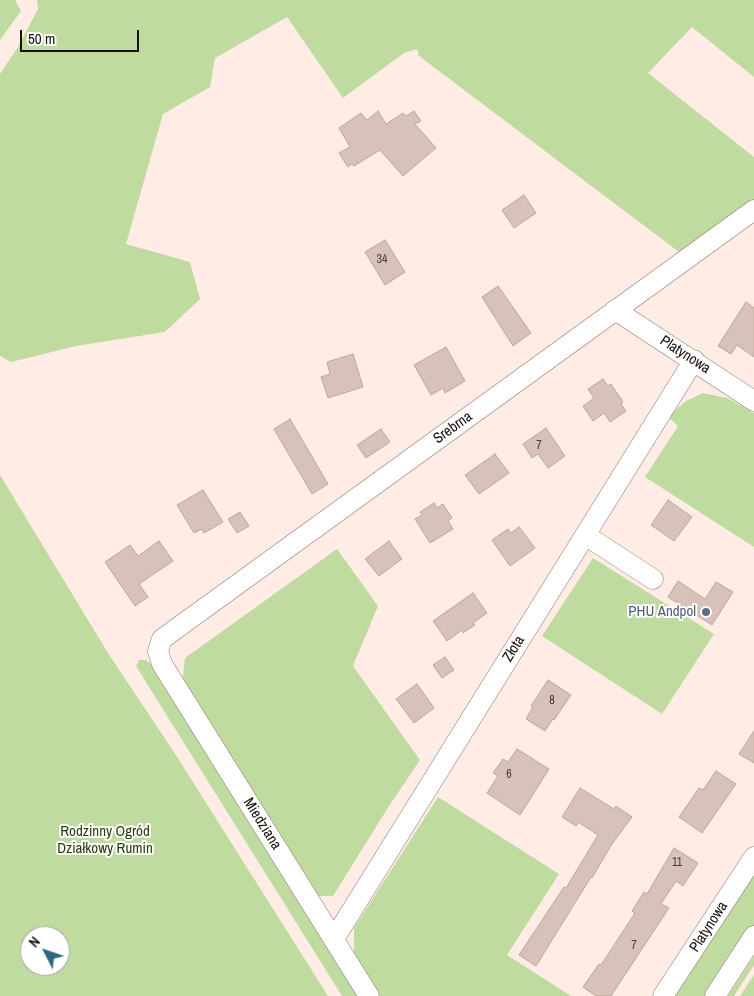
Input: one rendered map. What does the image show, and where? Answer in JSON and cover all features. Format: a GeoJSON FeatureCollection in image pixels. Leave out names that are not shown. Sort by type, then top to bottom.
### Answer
{"type":"FeatureCollection","features":[{"type":"Feature","properties":{"kind":"street","name":"Srebrna"},"geometry":{"type":"LineString","coordinates":[[158,651],[162,639],[754,210]]}},
{"type":"Feature","properties":{"kind":"street","name":"Platynowa"},"geometry":{"type":"LineString","coordinates":[[615,310],[754,401]]}},
{"type":"Feature","properties":{"kind":"street","name":"Złota"},"geometry":{"type":"LineString","coordinates":[[334,939],[694,360]]}},
{"type":"Feature","properties":{"kind":"street"},"geometry":{"type":"LineString","coordinates":[[585,535],[653,579]]}},
{"type":"Feature","properties":{"kind":"street","name":"Miedziana"},"geometry":{"type":"LineString","coordinates":[[158,651],[162,664],[369,996]]}},
{"type":"Feature","properties":{"kind":"street","name":"Platynowa"},"geometry":{"type":"LineString","coordinates":[[663,996],[754,857]]}},
{"type":"Feature","properties":{"kind":"street"},"geometry":{"type":"LineString","coordinates":[[715,996],[754,936]]}},
{"type":"Feature","properties":{"kind":"green space"},"geometry":{"type":"Polygon","coordinates":[[[0,0],[15,0],[21,11],[0,40],[0,0]]]}},
{"type":"Feature","properties":{"kind":"green space"},"geometry":{"type":"Polygon","coordinates":[[[37,0],[754,0],[754,77],[692,27],[648,73],[754,157],[754,203],[683,255],[419,56],[417,49],[404,53],[343,98],[287,17],[215,58],[210,87],[163,114],[126,244],[190,262],[200,299],[165,332],[76,346],[11,362],[0,356],[0,74],[18,47],[38,9],[37,0]]]}},
{"type":"Feature","properties":{"kind":"green space"},"geometry":{"type":"Polygon","coordinates":[[[703,393],[727,398],[754,413],[754,547],[645,477],[678,426],[669,418],[673,412],[686,401],[703,393]]]}},
{"type":"Feature","properties":{"kind":"green space","name":"Rodzinny Ogród Działkowy Rumin"},"geometry":{"type":"Polygon","coordinates":[[[0,475],[108,653],[174,752],[328,996],[0,996],[0,475]]]}},
{"type":"Feature","properties":{"kind":"green space"},"geometry":{"type":"Polygon","coordinates":[[[337,549],[378,606],[353,666],[420,760],[333,896],[315,896],[182,685],[185,658],[337,549]]]}},
{"type":"Feature","properties":{"kind":"green space"},"geometry":{"type":"Polygon","coordinates":[[[593,558],[714,634],[662,714],[542,636],[593,558]]]}},
{"type":"Feature","properties":{"kind":"green space"},"geometry":{"type":"Polygon","coordinates":[[[139,660],[146,660],[155,667],[362,996],[342,996],[136,666],[139,660]]]}},
{"type":"Feature","properties":{"kind":"green space"},"geometry":{"type":"Polygon","coordinates":[[[438,797],[559,874],[507,955],[571,996],[380,996],[354,955],[354,928],[438,797]]]}},
{"type":"Feature","properties":{"kind":"green space"},"geometry":{"type":"Polygon","coordinates":[[[754,866],[754,925],[708,996],[672,996],[754,866]]]}},
{"type":"Feature","properties":{"kind":"green space"},"geometry":{"type":"Polygon","coordinates":[[[754,956],[754,965],[734,996],[728,996],[754,956]]]}},
{"type":"Feature","properties":{"kind":"green space"},"geometry":{"type":"Polygon","coordinates":[[[754,975],[754,996],[740,996],[754,975]]]}},
{"type":"Feature","properties":{"kind":"building"},"geometry":{"type":"Polygon","coordinates":[[[378,111],[386,124],[403,113],[406,116],[414,111],[421,121],[415,124],[436,148],[403,176],[380,150],[354,166],[352,164],[348,167],[339,153],[350,147],[339,128],[361,113],[367,120],[378,111]]]}},
{"type":"Feature","properties":{"kind":"building"},"geometry":{"type":"Polygon","coordinates":[[[524,195],[536,213],[514,228],[502,210],[524,195]]]}},
{"type":"Feature","properties":{"kind":"building"},"geometry":{"type":"Polygon","coordinates":[[[385,240],[405,272],[385,285],[365,252],[385,240]]]}},
{"type":"Feature","properties":{"kind":"building"},"geometry":{"type":"Polygon","coordinates":[[[498,286],[531,333],[513,346],[482,297],[498,286]]]}},
{"type":"Feature","properties":{"kind":"building"},"geometry":{"type":"Polygon","coordinates":[[[746,302],[754,308],[754,357],[737,345],[731,354],[718,346],[746,302]]]}},
{"type":"Feature","properties":{"kind":"building"},"geometry":{"type":"Polygon","coordinates":[[[446,347],[465,381],[445,393],[443,388],[431,395],[414,365],[446,347]]]}},
{"type":"Feature","properties":{"kind":"building"},"geometry":{"type":"Polygon","coordinates":[[[353,354],[363,387],[328,398],[321,377],[330,374],[327,362],[353,354]]]}},
{"type":"Feature","properties":{"kind":"building"},"geometry":{"type":"Polygon","coordinates":[[[603,379],[608,386],[611,384],[623,402],[621,404],[626,411],[610,422],[604,413],[593,421],[583,406],[594,398],[588,389],[603,379]]]}},
{"type":"Feature","properties":{"kind":"building"},"geometry":{"type":"Polygon","coordinates":[[[290,419],[328,484],[312,494],[274,429],[290,419]]]}},
{"type":"Feature","properties":{"kind":"building"},"geometry":{"type":"Polygon","coordinates":[[[546,428],[565,456],[548,468],[538,454],[532,458],[523,444],[546,428]]]}},
{"type":"Feature","properties":{"kind":"building"},"geometry":{"type":"Polygon","coordinates":[[[381,429],[390,442],[366,458],[357,445],[381,429]]]}},
{"type":"Feature","properties":{"kind":"building"},"geometry":{"type":"Polygon","coordinates":[[[495,454],[509,473],[479,494],[465,475],[495,454]]]}},
{"type":"Feature","properties":{"kind":"building"},"geometry":{"type":"Polygon","coordinates":[[[203,490],[223,522],[204,533],[202,529],[194,533],[177,505],[203,490]]]}},
{"type":"Feature","properties":{"kind":"building"},"geometry":{"type":"Polygon","coordinates":[[[668,500],[692,517],[674,541],[651,525],[668,500]]]}},
{"type":"Feature","properties":{"kind":"building"},"geometry":{"type":"Polygon","coordinates":[[[434,503],[437,508],[443,504],[452,518],[448,521],[453,529],[430,543],[415,519],[422,515],[420,512],[434,503]]]}},
{"type":"Feature","properties":{"kind":"building"},"geometry":{"type":"Polygon","coordinates":[[[240,512],[249,526],[237,533],[228,519],[240,512]]]}},
{"type":"Feature","properties":{"kind":"building"},"geometry":{"type":"Polygon","coordinates":[[[519,527],[535,548],[510,566],[492,540],[508,529],[511,533],[519,527]]]}},
{"type":"Feature","properties":{"kind":"building"},"geometry":{"type":"Polygon","coordinates":[[[159,541],[173,561],[139,584],[148,597],[135,606],[105,562],[130,545],[138,556],[159,541]]]}},
{"type":"Feature","properties":{"kind":"building"},"geometry":{"type":"Polygon","coordinates":[[[389,541],[402,559],[379,576],[365,559],[389,541]]]}},
{"type":"Feature","properties":{"kind":"building","name":"PHU Andpol"},"geometry":{"type":"Polygon","coordinates":[[[678,581],[705,599],[716,582],[733,592],[712,625],[668,597],[678,581]]]}},
{"type":"Feature","properties":{"kind":"building"},"geometry":{"type":"Polygon","coordinates":[[[473,593],[487,613],[473,623],[475,625],[463,633],[462,630],[447,641],[433,621],[473,593]]]}},
{"type":"Feature","properties":{"kind":"building"},"geometry":{"type":"Polygon","coordinates":[[[445,657],[454,670],[442,678],[433,665],[445,657]]]}},
{"type":"Feature","properties":{"kind":"building"},"geometry":{"type":"Polygon","coordinates":[[[548,680],[571,695],[545,731],[526,719],[533,707],[531,706],[548,680]]]}},
{"type":"Feature","properties":{"kind":"building"},"geometry":{"type":"Polygon","coordinates":[[[417,684],[434,708],[414,723],[396,699],[417,684]]]}},
{"type":"Feature","properties":{"kind":"building"},"geometry":{"type":"Polygon","coordinates":[[[754,731],[754,763],[739,754],[754,731]]]}},
{"type":"Feature","properties":{"kind":"building"},"geometry":{"type":"Polygon","coordinates":[[[517,749],[549,769],[520,815],[487,793],[498,776],[493,773],[503,759],[508,762],[517,749]]]}},
{"type":"Feature","properties":{"kind":"building"},"geometry":{"type":"Polygon","coordinates":[[[716,771],[736,784],[702,833],[679,817],[699,788],[703,790],[716,771]]]}},
{"type":"Feature","properties":{"kind":"building"},"geometry":{"type":"Polygon","coordinates":[[[580,788],[614,809],[616,806],[632,817],[612,844],[536,966],[519,955],[564,887],[566,888],[598,835],[578,822],[576,826],[562,817],[580,788]]]}},
{"type":"Feature","properties":{"kind":"building"},"geometry":{"type":"Polygon","coordinates":[[[674,848],[698,863],[683,886],[676,881],[661,904],[669,908],[611,996],[596,996],[583,987],[599,964],[601,965],[635,913],[632,911],[644,892],[647,894],[674,848]]]}},
{"type":"Feature","properties":{"kind":"place","name":"PHU Andpol"},"geometry":{"type":"Point","coordinates":[706,612]}}]}
